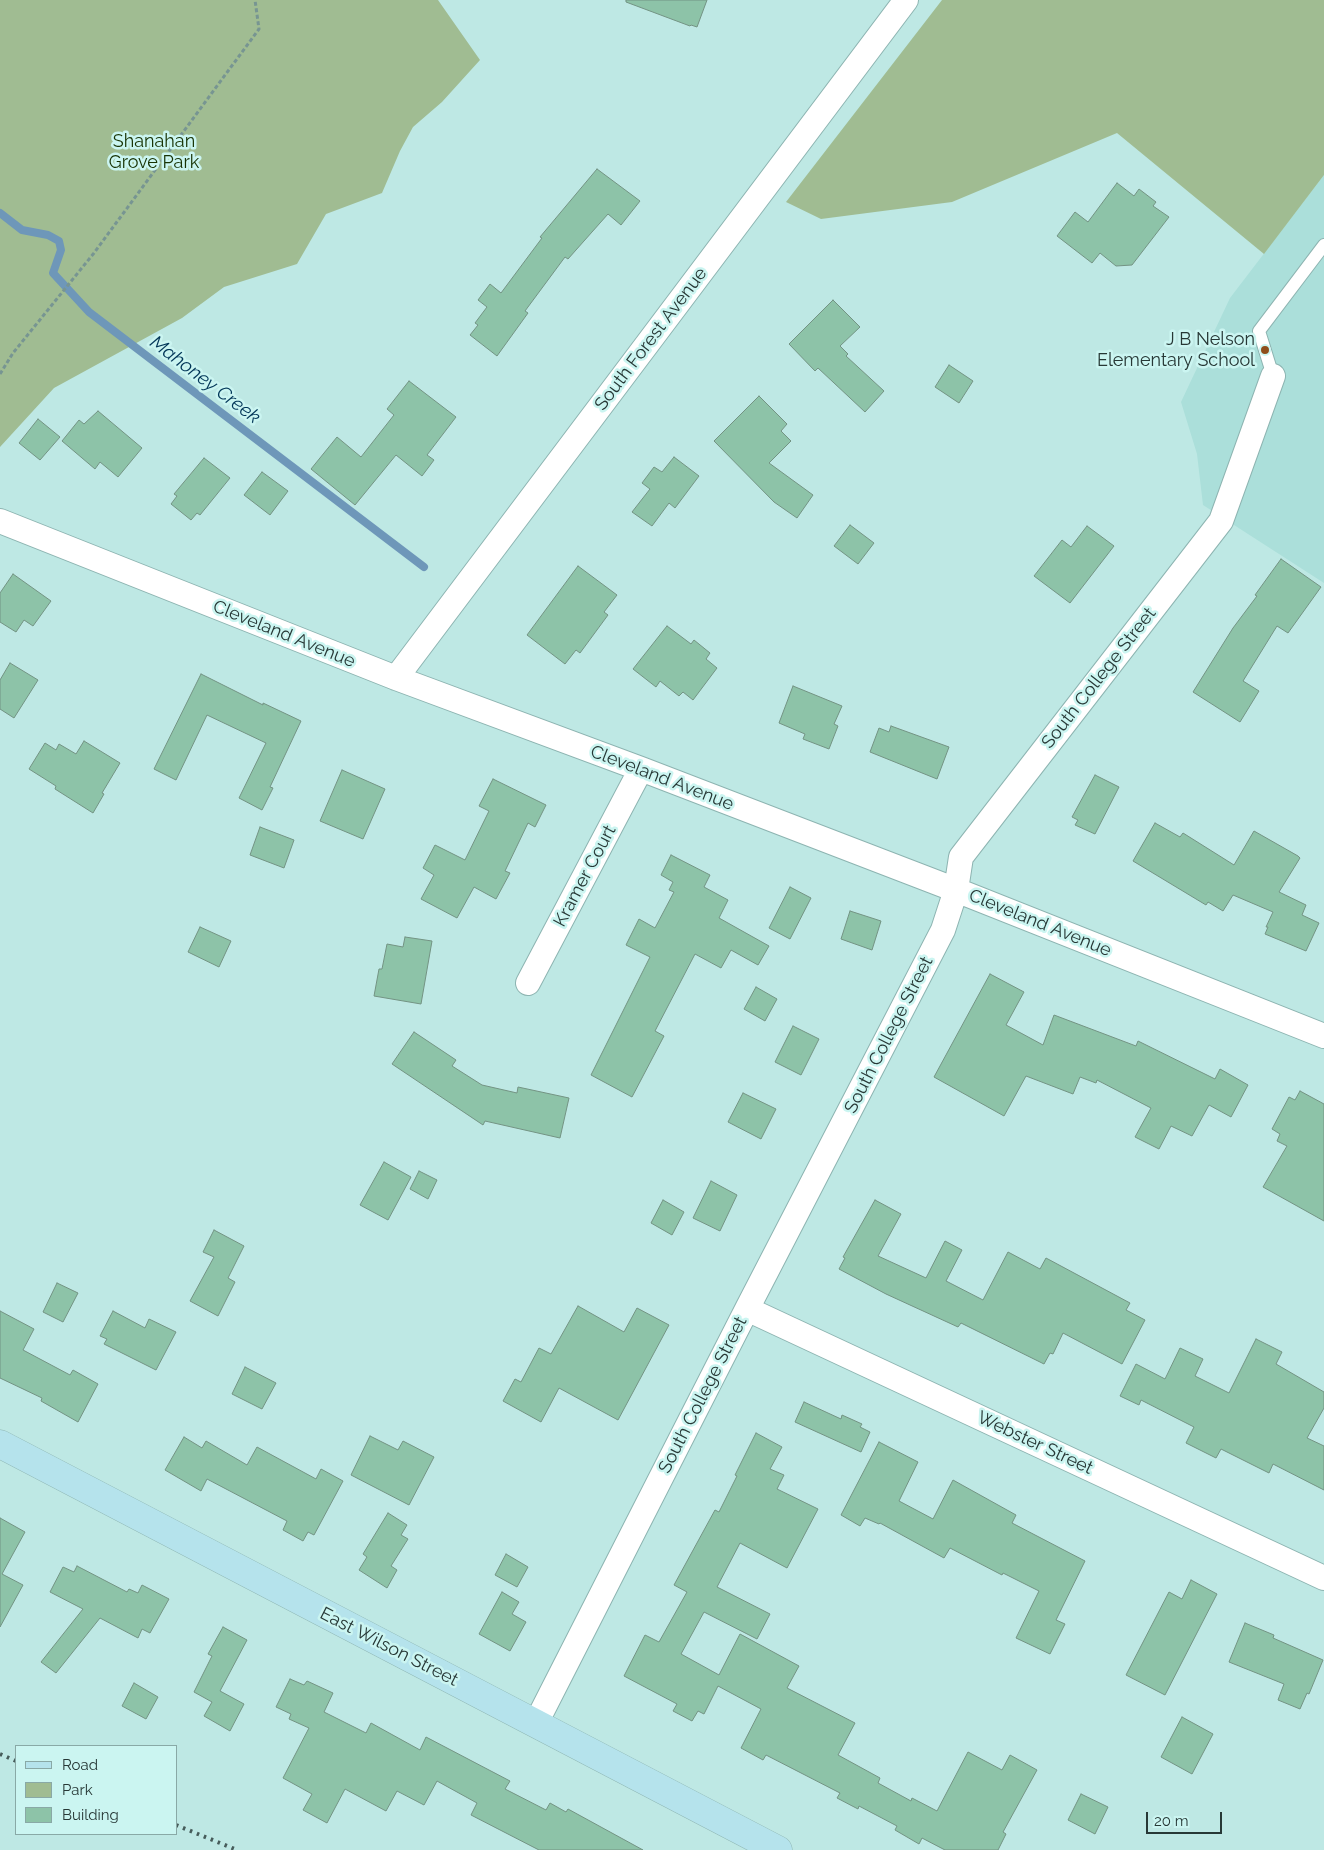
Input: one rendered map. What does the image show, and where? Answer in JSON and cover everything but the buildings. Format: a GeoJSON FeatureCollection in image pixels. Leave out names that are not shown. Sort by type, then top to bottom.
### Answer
{"type":"FeatureCollection","features":[{"type":"Feature","properties":{"kind":"street","name":"South Forest Avenue"},"geometry":{"type":"LineString","coordinates":[[396,678],[898,3]]}},
{"type":"Feature","properties":{"kind":"street","name":"South College Street"},"geometry":{"type":"LineString","coordinates":[[536,1723],[747,1309],[944,930],[956,890],[961,857],[1221,521],[1273,376]]}},
{"type":"Feature","properties":{"kind":"street","name":"Cleveland Avenue"},"geometry":{"type":"LineString","coordinates":[[0,521],[396,678],[641,769],[956,890],[1324,1036]]}},
{"type":"Feature","properties":{"kind":"street","name":"Kramer Court"},"geometry":{"type":"LineString","coordinates":[[528,983],[641,769]]}},
{"type":"Feature","properties":{"kind":"street","name":"Webster Street"},"geometry":{"type":"LineString","coordinates":[[747,1309],[1324,1578]]}},
{"type":"Feature","properties":{"kind":"street","name":"East Wilson Street"},"geometry":{"type":"LineString","coordinates":[[0,1444],[778,1850]]}},
{"type":"Feature","properties":{"kind":"lane"},"geometry":{"type":"LineString","coordinates":[[1273,376],[1259,331],[1324,245]]}},
{"type":"Feature","properties":{"kind":"path"},"geometry":{"type":"LineString","coordinates":[[0,374],[12,353],[84,265],[259,29],[255,0]]}},
{"type":"Feature","properties":{"kind":"shaded area","name":"J B Nelson Elementary School"},"geometry":{"type":"Polygon","coordinates":[[[1324,175],[1324,583],[1203,505],[1197,454],[1181,402],[1230,298],[1324,175]]]}},
{"type":"Feature","properties":{"kind":"green space","name":"Shanahan Grove Park"},"geometry":{"type":"Polygon","coordinates":[[[0,0],[438,0],[480,60],[442,102],[413,127],[400,151],[382,193],[326,214],[297,264],[224,287],[182,318],[54,388],[0,447],[0,0]]]}},
{"type":"Feature","properties":{"kind":"green space"},"geometry":{"type":"Polygon","coordinates":[[[942,0],[1324,0],[1324,175],[1264,254],[1117,133],[952,202],[821,219],[786,202],[942,0]]]}},
{"type":"Feature","properties":{"kind":"waterway","name":"Mahoney Creek"},"geometry":{"type":"LineString","coordinates":[[0,213],[22,230],[48,235],[59,241],[61,250],[53,273],[89,312],[424,567]]}},
{"type":"Feature","properties":{"kind":"railway"},"geometry":{"type":"LineString","coordinates":[[0,1754],[15,1761]]}},
{"type":"Feature","properties":{"kind":"railway"},"geometry":{"type":"LineString","coordinates":[[178,1826],[237,1850]]}},
{"type":"Feature","properties":{"kind":"place","name":"J B Nelson Elementary School"},"geometry":{"type":"Point","coordinates":[1265,350]}}]}
